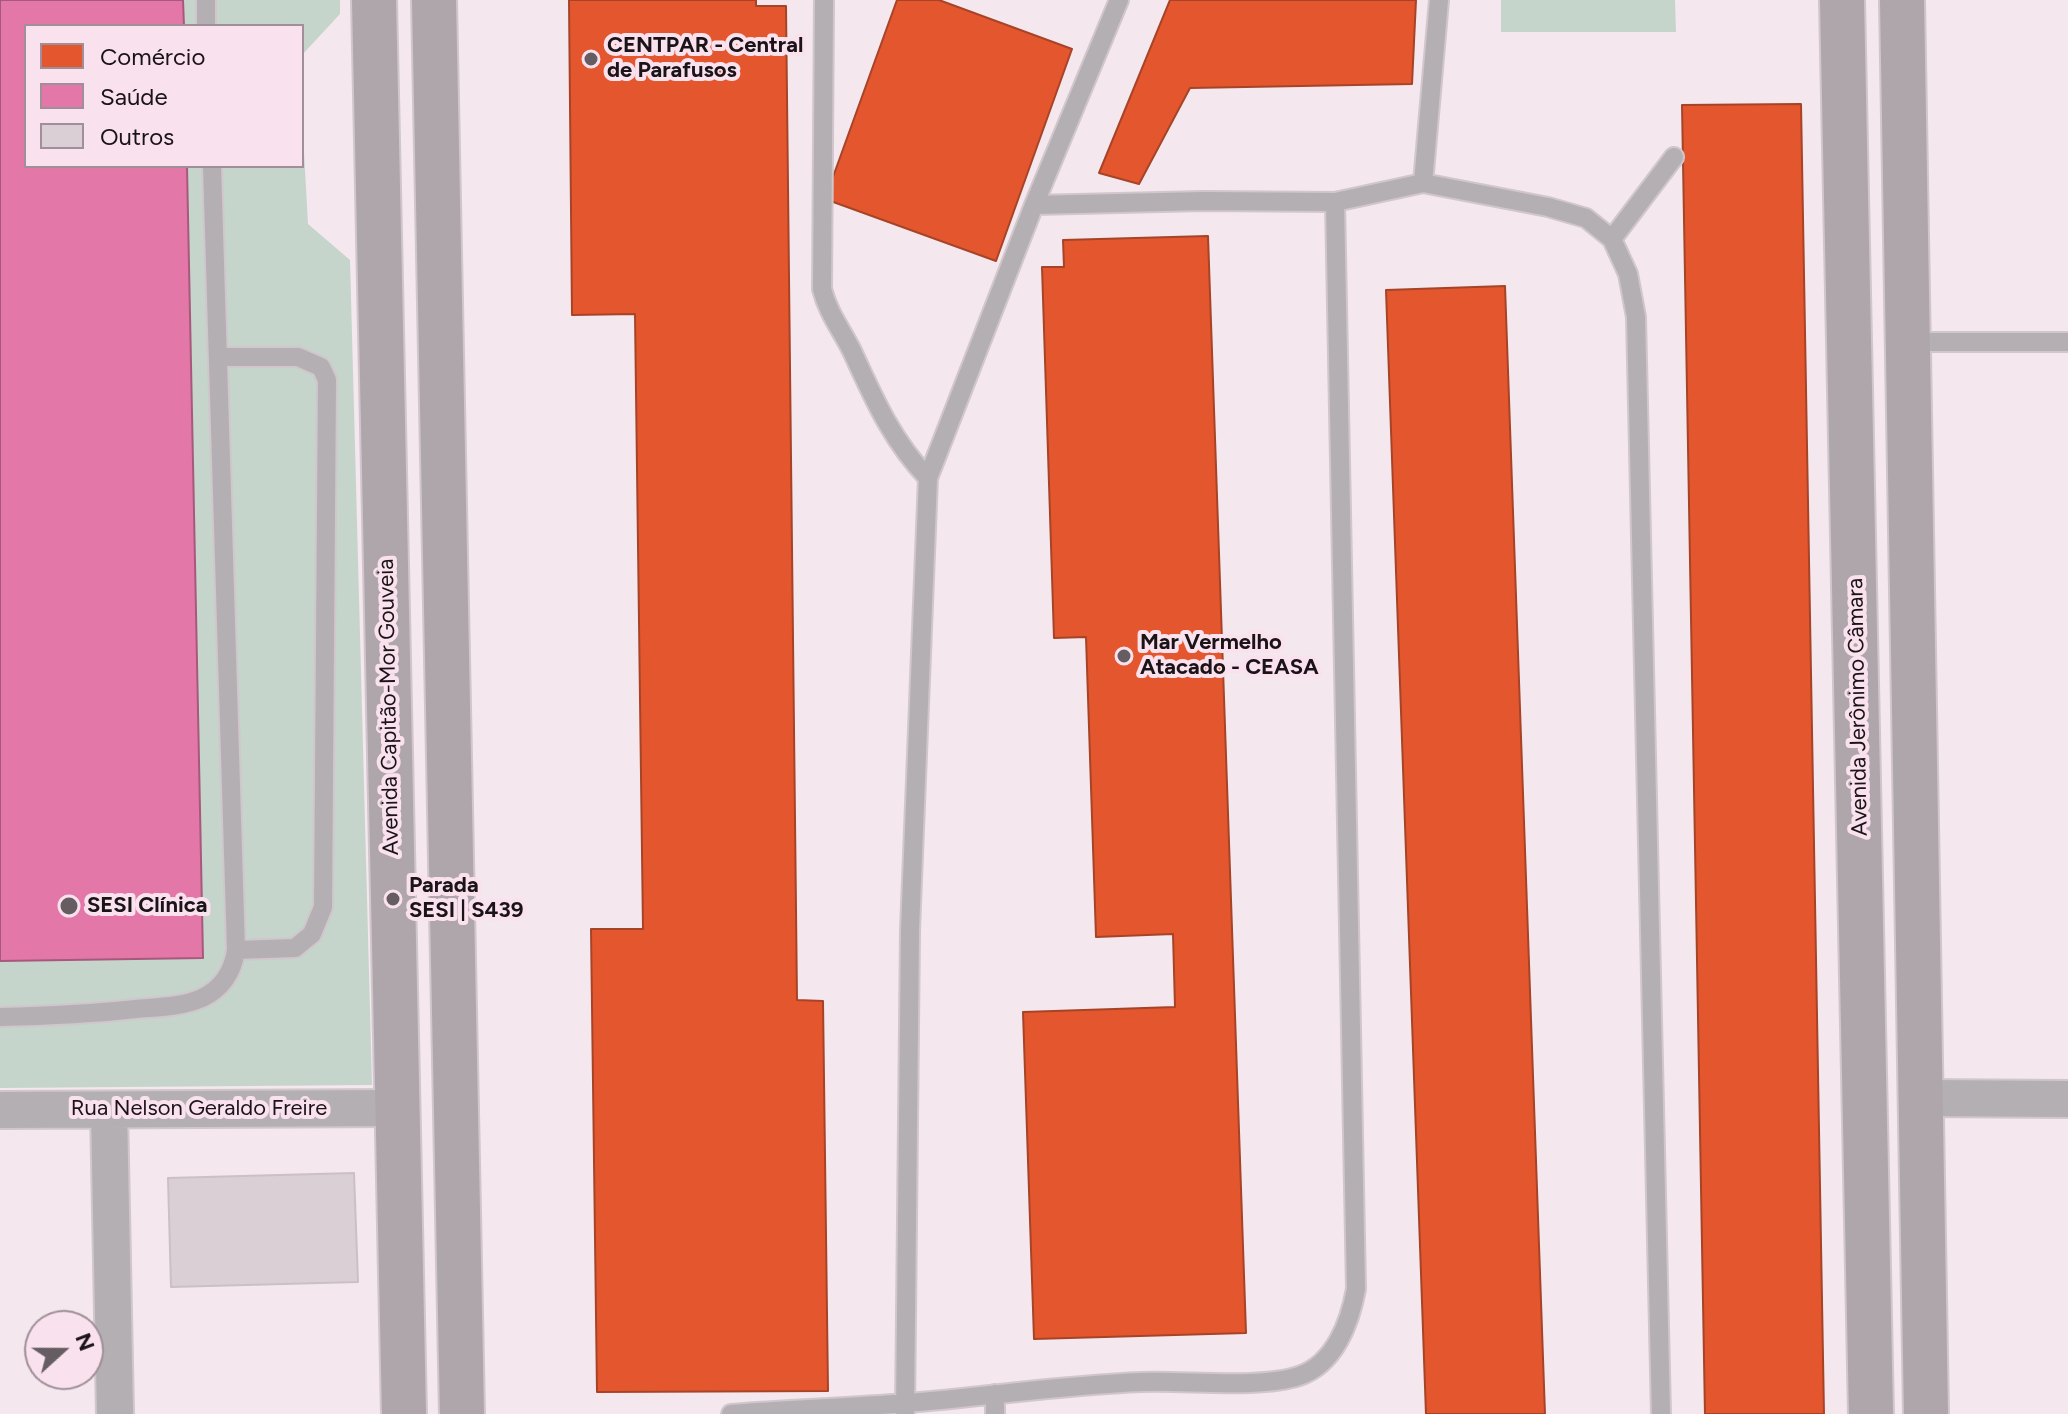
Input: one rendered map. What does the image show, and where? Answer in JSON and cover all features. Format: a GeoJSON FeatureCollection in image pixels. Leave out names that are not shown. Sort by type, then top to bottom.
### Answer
{"type":"FeatureCollection","features":[{"type":"Feature","properties":{"kind":"main road","name":"Avenida Capitão-Mor Gouveia"},"geometry":{"type":"LineString","coordinates":[[374,0],[404,1414]]}},
{"type":"Feature","properties":{"kind":"main road"},"geometry":{"type":"LineString","coordinates":[[434,0],[462,1414]]}},
{"type":"Feature","properties":{"kind":"main road","name":"Avenida Jerônimo Câmara"},"geometry":{"type":"LineString","coordinates":[[1842,0],[1871,1414]]}},
{"type":"Feature","properties":{"kind":"main road"},"geometry":{"type":"LineString","coordinates":[[1902,0],[1926,1414]]}},
{"type":"Feature","properties":{"kind":"main road"},"geometry":{"type":"LineString","coordinates":[[380,291],[441,359]]}},
{"type":"Feature","properties":{"kind":"street"},"geometry":{"type":"LineString","coordinates":[[1921,1098],[2068,1099]]}},
{"type":"Feature","properties":{"kind":"street","name":"Rua Nelson Geraldo Freire"},"geometry":{"type":"LineString","coordinates":[[0,1110],[397,1108]]}},
{"type":"Feature","properties":{"kind":"street"},"geometry":{"type":"LineString","coordinates":[[109,1110],[115,1414]]}},
{"type":"Feature","properties":{"kind":"lane"},"geometry":{"type":"LineString","coordinates":[[206,0],[206,24]]}},
{"type":"Feature","properties":{"kind":"lane"},"geometry":{"type":"LineString","coordinates":[[824,0],[822,289],[830,315],[884,418],[904,452],[928,478]]}},
{"type":"Feature","properties":{"kind":"lane"},"geometry":{"type":"LineString","coordinates":[[906,1409],[910,930],[928,478],[1034,205],[1119,0]]}},
{"type":"Feature","properties":{"kind":"lane"},"geometry":{"type":"LineString","coordinates":[[1423,183],[1439,0]]}},
{"type":"Feature","properties":{"kind":"lane"},"geometry":{"type":"LineString","coordinates":[[1612,239],[1674,157]]}},
{"type":"Feature","properties":{"kind":"lane"},"geometry":{"type":"LineString","coordinates":[[0,1017],[67,1016],[181,1005],[204,997],[218,987],[233,968],[236,950],[212,168]]}},
{"type":"Feature","properties":{"kind":"lane"},"geometry":{"type":"LineString","coordinates":[[1034,205],[1335,202],[1423,183],[1548,207],[1586,218],[1612,239],[1628,274],[1636,317],[1661,1414]]}},
{"type":"Feature","properties":{"kind":"lane"},"geometry":{"type":"LineString","coordinates":[[731,1414],[906,1409],[995,1394],[1143,1382],[1263,1381],[1300,1376],[1319,1364],[1340,1338],[1351,1316],[1356,1289],[1335,202]]}},
{"type":"Feature","properties":{"kind":"lane"},"geometry":{"type":"LineString","coordinates":[[1908,342],[2068,342]]}},
{"type":"Feature","properties":{"kind":"lane"},"geometry":{"type":"LineString","coordinates":[[219,357],[298,357],[321,367],[327,380],[323,907],[312,934],[295,948],[236,950]]}},
{"type":"Feature","properties":{"kind":"lane"},"geometry":{"type":"LineString","coordinates":[[995,1394],[995,1414]]}},
{"type":"Feature","properties":{"kind":"shaded area"},"geometry":{"type":"Polygon","coordinates":[[[0,0],[340,0],[340,14],[304,53],[304,24],[24,24],[24,168],[304,168],[304,152],[308,224],[350,260],[372,1085],[0,1088],[0,0]]]}},
{"type":"Feature","properties":{"kind":"shaded area"},"geometry":{"type":"Polygon","coordinates":[[[1501,0],[1675,0],[1676,32],[1501,32],[1501,0]]]}},
{"type":"Feature","properties":{"kind":"building: Comércio"},"geometry":{"type":"Polygon","coordinates":[[[569,0],[756,0],[756,6],[786,6],[797,1000],[823,1001],[828,1391],[597,1392],[591,929],[643,929],[635,314],[572,315],[569,0]]]}},
{"type":"Feature","properties":{"kind":"building: Comércio"},"geometry":{"type":"Polygon","coordinates":[[[897,0],[939,0],[1072,49],[996,261],[825,199],[897,0]]]}},
{"type":"Feature","properties":{"kind":"building: Comércio"},"geometry":{"type":"Polygon","coordinates":[[[1170,0],[1416,0],[1412,84],[1190,88],[1139,184],[1099,173],[1170,0]]]}},
{"type":"Feature","properties":{"kind":"building: Comércio"},"geometry":{"type":"Polygon","coordinates":[[[1801,104],[1824,1414],[1705,1414],[1682,105],[1801,104]]]}},
{"type":"Feature","properties":{"kind":"building: Comércio"},"geometry":{"type":"Polygon","coordinates":[[[1208,236],[1246,1333],[1034,1339],[1023,1012],[1175,1007],[1173,934],[1096,937],[1086,637],[1054,638],[1042,267],[1064,267],[1063,240],[1208,236]]]}},
{"type":"Feature","properties":{"kind":"building: Comércio"},"geometry":{"type":"Polygon","coordinates":[[[1505,286],[1545,1414],[1426,1414],[1386,290],[1505,286]]]}},
{"type":"Feature","properties":{"kind":"building: Saúde"},"geometry":{"type":"Polygon","coordinates":[[[0,0],[183,0],[184,24],[24,24],[24,168],[187,168],[203,958],[0,961],[0,0]]]}},
{"type":"Feature","properties":{"kind":"building: Outros"},"geometry":{"type":"Polygon","coordinates":[[[354,1173],[358,1282],[171,1287],[168,1178],[354,1173]]]}},
{"type":"Feature","properties":{"kind":"place","name":"CENTPAR - Central de Parafusos"},"geometry":{"type":"Point","coordinates":[591,59]}},
{"type":"Feature","properties":{"kind":"place","name":"Mar Vermelho Atacado - CEASA"},"geometry":{"type":"Point","coordinates":[1124,656]}},
{"type":"Feature","properties":{"kind":"place","name":"Parada SESI | S439"},"geometry":{"type":"Point","coordinates":[393,899]}},
{"type":"Feature","properties":{"kind":"place","name":"SESI Clínica"},"geometry":{"type":"Point","coordinates":[69,906]}}]}
